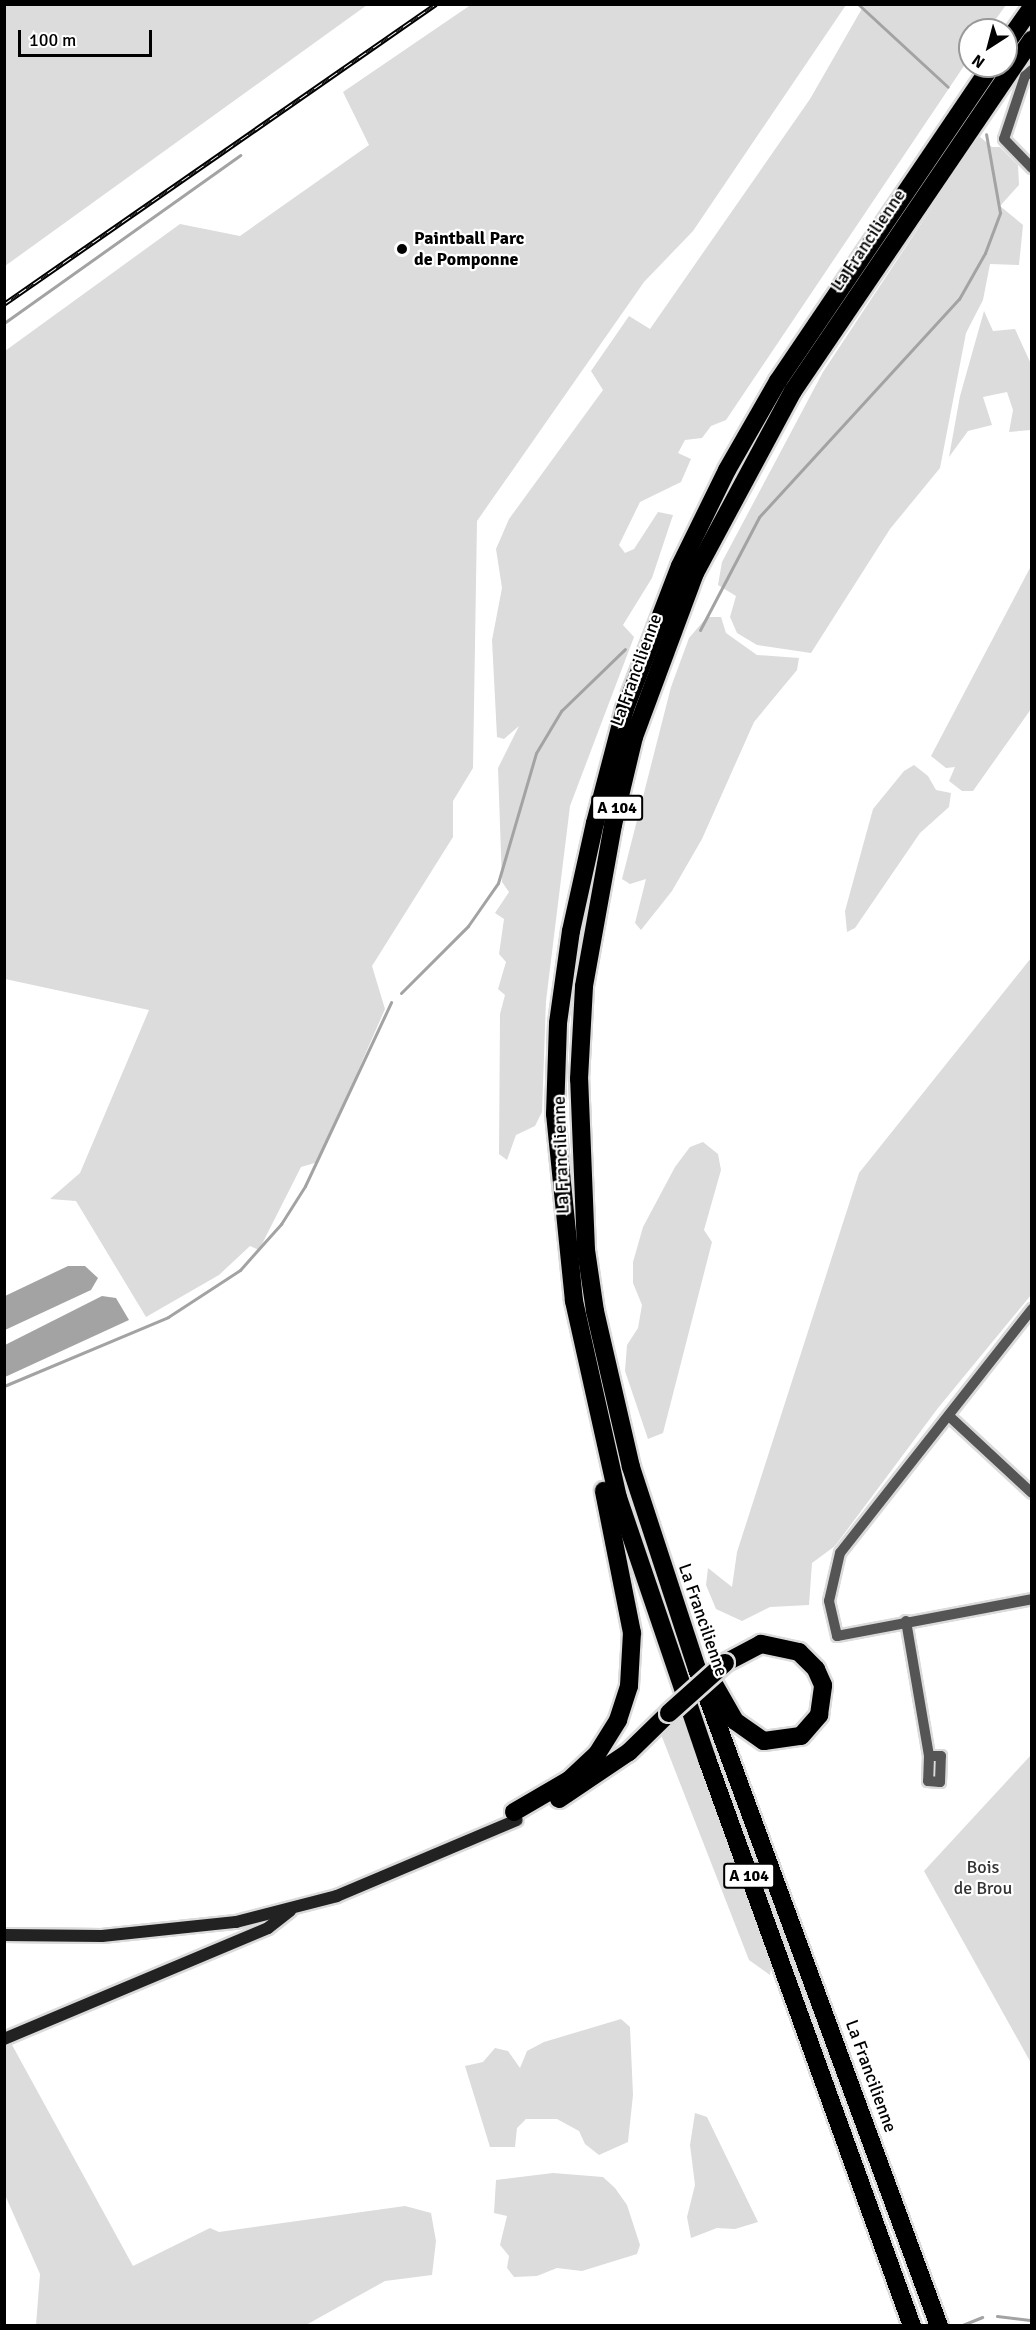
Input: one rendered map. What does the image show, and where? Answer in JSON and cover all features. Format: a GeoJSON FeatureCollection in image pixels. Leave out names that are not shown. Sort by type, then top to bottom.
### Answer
{"type":"FeatureCollection","features":[{"type":"Feature","properties":{"kind":"highway"},"geometry":{"type":"LineString","coordinates":[[1018,27],[1032,7]]}},
{"type":"Feature","properties":{"kind":"highway","name":"La Francilienne"},"geometry":{"type":"LineString","coordinates":[[939,2325],[697,1670],[610,1391],[586,1250],[579,1079],[584,986],[612,825],[634,737],[673,627],[741,480],[826,340],[1032,39]]}},
{"type":"Feature","properties":{"kind":"highway","name":"La Francilienne"},"geometry":{"type":"LineString","coordinates":[[912,2325],[703,1748],[627,1528],[599,1423],[565,1235],[555,1114],[558,1023],[571,931],[625,709],[680,566],[749,430],[811,330],[983,78]]}},
{"type":"Feature","properties":{"kind":"highway"},"geometry":{"type":"LineString","coordinates":[[516,1816],[569,1780],[597,1754],[618,1720],[628,1686],[632,1632],[594,1440],[599,1423]]}},
{"type":"Feature","properties":{"kind":"highway"},"geometry":{"type":"LineString","coordinates":[[516,1816],[608,1769],[669,1713],[725,1663],[761,1644],[785,1647],[806,1656],[823,1685],[815,1722],[789,1741],[753,1737],[735,1721],[714,1683],[697,1670]]}},
{"type":"Feature","properties":{"kind":"main road"},"geometry":{"type":"LineString","coordinates":[[4,1935],[102,1936],[197,1927],[291,1910],[358,1888],[516,1816]]}},
{"type":"Feature","properties":{"kind":"main road"},"geometry":{"type":"LineString","coordinates":[[197,1927],[336,1888],[516,1816]]}},
{"type":"Feature","properties":{"kind":"main road"},"geometry":{"type":"LineString","coordinates":[[4,2039],[95,1998],[268,1928],[291,1910]]}},
{"type":"Feature","properties":{"kind":"street"},"geometry":{"type":"LineString","coordinates":[[1028,73],[1004,139],[1032,168]]}},
{"type":"Feature","properties":{"kind":"street"},"geometry":{"type":"LineString","coordinates":[[1032,1309],[840,1553],[829,1584],[837,1636],[906,1621],[1032,1599]]}},
{"type":"Feature","properties":{"kind":"street"},"geometry":{"type":"LineString","coordinates":[[949,1416],[1032,1493]]}},
{"type":"Feature","properties":{"kind":"street"},"geometry":{"type":"LineString","coordinates":[[906,1621],[929,1756]]}},
{"type":"Feature","properties":{"kind":"green space"},"geometry":{"type":"Polygon","coordinates":[[[5,4],[367,4],[367,5],[5,266],[5,4]]]}},
{"type":"Feature","properties":{"kind":"green space"},"geometry":{"type":"Polygon","coordinates":[[[472,4],[846,5],[693,231],[644,282],[477,521],[473,768],[453,801],[453,837],[372,966],[385,1009],[318,1162],[301,1167],[259,1250],[250,1246],[219,1275],[146,1317],[76,1201],[50,1199],[80,1173],[149,1010],[5,979],[5,351],[180,224],[240,236],[369,145],[343,92],[472,4]]]}},
{"type":"Feature","properties":{"kind":"green space"},"geometry":{"type":"Polygon","coordinates":[[[864,5],[1006,5],[997,18],[958,18],[958,75],[726,420],[711,426],[702,438],[685,440],[678,453],[691,459],[681,482],[640,502],[619,545],[625,553],[634,549],[658,512],[673,515],[652,578],[623,625],[634,637],[570,806],[546,1001],[542,1112],[535,1126],[516,1135],[507,1160],[499,1154],[500,1014],[505,995],[498,989],[506,962],[499,954],[504,919],[495,913],[509,892],[502,882],[498,768],[519,726],[504,739],[497,737],[492,640],[502,588],[496,549],[509,519],[603,390],[591,371],[629,316],[650,329],[810,99],[864,5]]]}},
{"type":"Feature","properties":{"kind":"green space"},"geometry":{"type":"Polygon","coordinates":[[[979,136],[992,147],[1000,147],[1018,165],[1019,185],[1000,206],[1023,225],[1019,265],[990,264],[983,300],[966,333],[940,468],[890,529],[811,653],[757,645],[737,633],[730,617],[736,596],[718,585],[722,562],[823,372],[979,136]]]}},
{"type":"Feature","properties":{"kind":"green space"},"geometry":{"type":"Polygon","coordinates":[[[984,311],[993,331],[1015,329],[1031,364],[1031,430],[1009,432],[1013,410],[1007,392],[983,397],[992,425],[968,431],[949,457],[960,396],[984,311]]]}},
{"type":"Feature","properties":{"kind":"green space"},"geometry":{"type":"Polygon","coordinates":[[[1031,566],[1031,709],[973,791],[962,791],[949,781],[955,767],[946,768],[931,756],[1031,566]]]}},
{"type":"Feature","properties":{"kind":"green space"},"geometry":{"type":"Polygon","coordinates":[[[707,617],[721,617],[726,633],[757,655],[799,658],[797,670],[754,722],[702,839],[672,891],[641,930],[635,923],[646,879],[630,884],[622,879],[671,687],[689,638],[707,617]]]}},
{"type":"Feature","properties":{"kind":"green space"},"geometry":{"type":"Polygon","coordinates":[[[914,765],[928,776],[936,790],[951,793],[949,807],[920,833],[855,928],[847,932],[845,911],[873,809],[904,771],[914,765]]]}},
{"type":"Feature","properties":{"kind":"green space"},"geometry":{"type":"Polygon","coordinates":[[[1031,958],[1031,1295],[938,1408],[835,1546],[812,1563],[809,1605],[770,1607],[742,1621],[716,1609],[706,1585],[708,1568],[732,1587],[737,1552],[859,1173],[1031,958]]]}},
{"type":"Feature","properties":{"kind":"green space"},"geometry":{"type":"Polygon","coordinates":[[[703,1142],[718,1154],[721,1170],[704,1230],[712,1242],[663,1433],[648,1439],[625,1371],[627,1345],[638,1328],[642,1305],[633,1283],[633,1262],[643,1227],[675,1167],[690,1147],[703,1142]]]}},
{"type":"Feature","properties":{"kind":"green space"},"geometry":{"type":"Polygon","coordinates":[[[676,1715],[683,1721],[772,1958],[770,1975],[749,1960],[662,1737],[663,1728],[676,1715]]]}},
{"type":"Feature","properties":{"kind":"green space","name":"Bois de Brou"},"geometry":{"type":"Polygon","coordinates":[[[1031,1755],[1031,2063],[924,1871],[1031,1755]]]}},
{"type":"Feature","properties":{"kind":"green space"},"geometry":{"type":"Polygon","coordinates":[[[621,2019],[630,2027],[633,2095],[628,2142],[599,2155],[585,2144],[579,2131],[557,2119],[526,2119],[517,2128],[515,2147],[490,2147],[465,2066],[483,2062],[495,2048],[508,2051],[520,2068],[527,2051],[544,2042],[621,2019]]]}},
{"type":"Feature","properties":{"kind":"green space"},"geometry":{"type":"Polygon","coordinates":[[[11,2043],[133,2266],[210,2228],[219,2232],[405,2206],[431,2213],[436,2241],[432,2275],[385,2281],[306,2325],[36,2325],[40,2274],[5,2195],[4,2046],[11,2043]]]}},
{"type":"Feature","properties":{"kind":"green space"},"geometry":{"type":"Polygon","coordinates":[[[695,2113],[707,2117],[758,2222],[735,2229],[717,2228],[691,2238],[687,2217],[695,2185],[690,2145],[695,2113]]]}},
{"type":"Feature","properties":{"kind":"green space"},"geometry":{"type":"Polygon","coordinates":[[[553,2173],[603,2177],[615,2188],[627,2205],[640,2245],[637,2254],[582,2271],[557,2268],[537,2276],[514,2277],[507,2268],[509,2256],[500,2245],[507,2216],[494,2213],[496,2180],[553,2173]]]}},
{"type":"Feature","properties":{"kind":"shaded area"},"geometry":{"type":"Polygon","coordinates":[[[68,1266],[85,1266],[98,1278],[91,1290],[5,1330],[5,1296],[68,1266]]]}},
{"type":"Feature","properties":{"kind":"shaded area"},"geometry":{"type":"Polygon","coordinates":[[[102,1296],[116,1298],[129,1320],[5,1377],[5,1345],[102,1296]]]}},
{"type":"Feature","properties":{"kind":"waterway"},"geometry":{"type":"LineString","coordinates":[[858,4],[948,87]]}},
{"type":"Feature","properties":{"kind":"waterway"},"geometry":{"type":"LineString","coordinates":[[700,630],[759,517],[959,299],[985,253],[1000,213],[986,134]]}},
{"type":"Feature","properties":{"kind":"waterway"},"geometry":{"type":"LineString","coordinates":[[4,323],[240,155]]}},
{"type":"Feature","properties":{"kind":"waterway"},"geometry":{"type":"LineString","coordinates":[[401,993],[468,926],[498,883],[536,753],[561,711],[625,649]]}},
{"type":"Feature","properties":{"kind":"waterway"},"geometry":{"type":"LineString","coordinates":[[4,1386],[168,1317],[240,1270],[281,1224],[305,1186],[391,1002]]}},
{"type":"Feature","properties":{"kind":"waterway"},"geometry":{"type":"LineString","coordinates":[[997,2316],[1032,2320]]}},
{"type":"Feature","properties":{"kind":"waterway"},"geometry":{"type":"LineString","coordinates":[[960,2326],[982,2317]]}},
{"type":"Feature","properties":{"kind":"railway"},"geometry":{"type":"LineString","coordinates":[[4,304],[436,4]]}},
{"type":"Feature","properties":{"kind":"place","name":"Paintball Parc de Pomponne"},"geometry":{"type":"Point","coordinates":[402,249]}}]}
